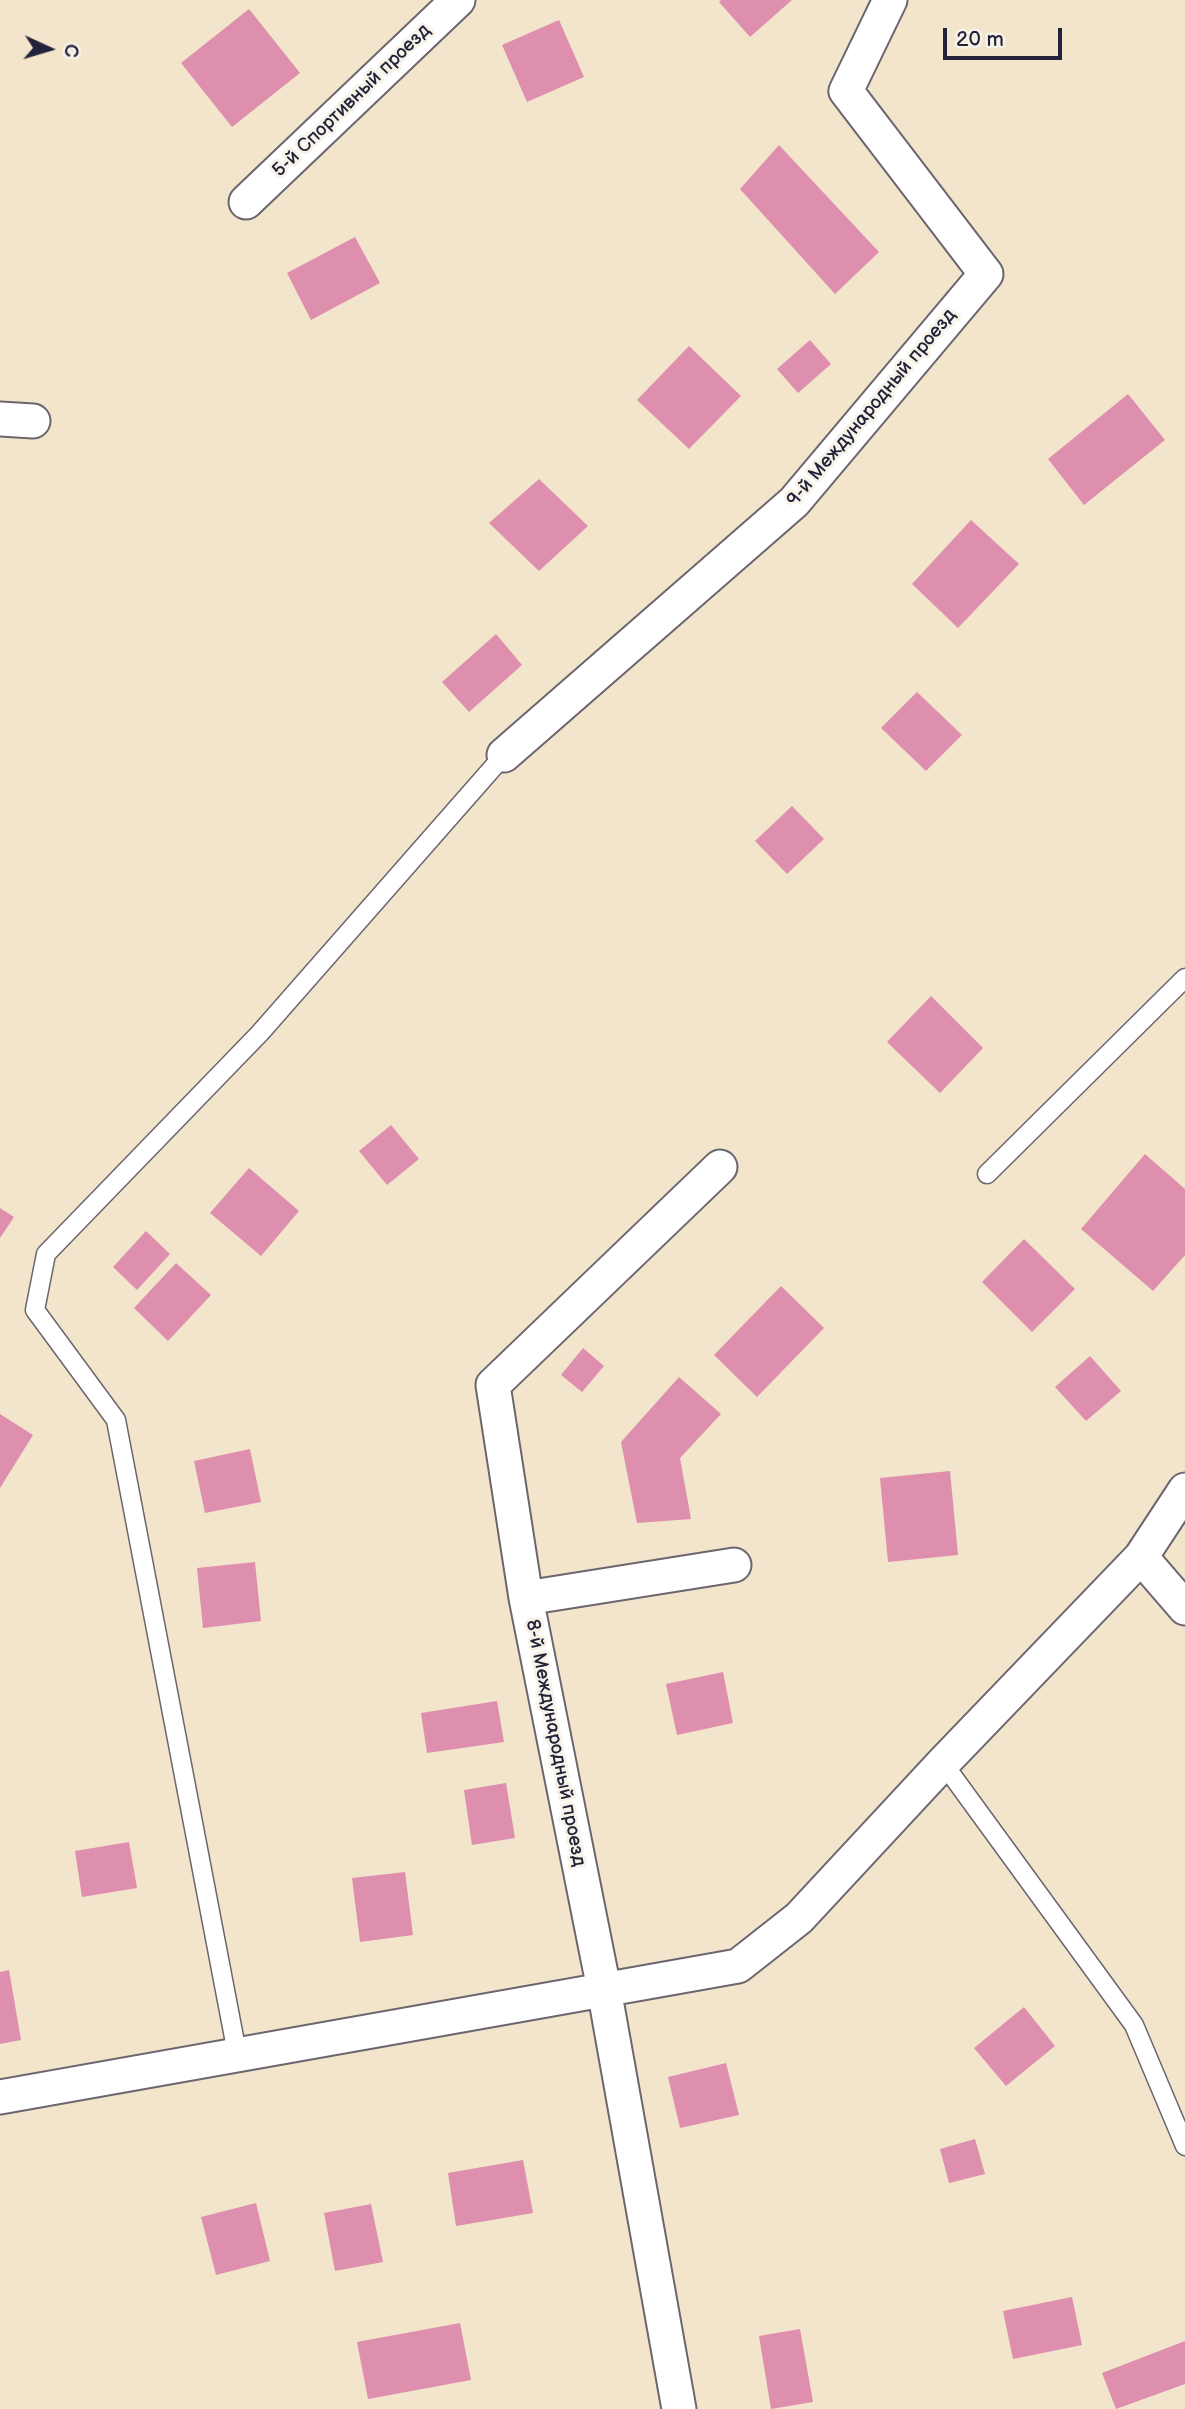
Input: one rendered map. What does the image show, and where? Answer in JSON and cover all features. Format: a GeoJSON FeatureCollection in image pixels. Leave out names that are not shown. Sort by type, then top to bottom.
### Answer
{"type":"FeatureCollection","features":[{"type":"Feature","properties":{"kind":"street","name":"5-й Спортивный проезд"},"geometry":{"type":"LineString","coordinates":[[246,202],[458,0]]}},
{"type":"Feature","properties":{"kind":"street","name":"9-й Международный проезд"},"geometry":{"type":"LineString","coordinates":[[503,755],[794,502],[986,274],[846,91],[890,0]]}},
{"type":"Feature","properties":{"kind":"street"},"geometry":{"type":"LineString","coordinates":[[0,419],[33,421]]}},
{"type":"Feature","properties":{"kind":"street","name":"8-й Международный проезд"},"geometry":{"type":"LineString","coordinates":[[679,2409],[604,1989],[526,1598],[493,1385],[720,1167]]}},
{"type":"Feature","properties":{"kind":"street"},"geometry":{"type":"LineString","coordinates":[[0,2097],[738,1966],[799,1918],[1141,1557],[1185,1490]]}},
{"type":"Feature","properties":{"kind":"street"},"geometry":{"type":"LineString","coordinates":[[1141,1557],[1185,1608]]}},
{"type":"Feature","properties":{"kind":"street"},"geometry":{"type":"LineString","coordinates":[[526,1598],[734,1565]]}},
{"type":"Feature","properties":{"kind":"lane"},"geometry":{"type":"LineString","coordinates":[[236,2053],[116,1420],[35,1310],[46,1254],[260,1033],[503,755]]}},
{"type":"Feature","properties":{"kind":"lane"},"geometry":{"type":"LineString","coordinates":[[986,1174],[1185,978]]}},
{"type":"Feature","properties":{"kind":"lane"},"geometry":{"type":"LineString","coordinates":[[943,1763],[1134,2025],[1185,2146]]}},
{"type":"Feature","properties":{"kind":"building"},"geometry":{"type":"Polygon","coordinates":[[[792,0],[750,37],[719,2],[792,0]]]}},
{"type":"Feature","properties":{"kind":"building"},"geometry":{"type":"Polygon","coordinates":[[[249,9],[300,73],[232,127],[181,63],[249,9]]]}},
{"type":"Feature","properties":{"kind":"building"},"geometry":{"type":"Polygon","coordinates":[[[559,20],[584,77],[527,102],[502,45],[559,20]]]}},
{"type":"Feature","properties":{"kind":"building"},"geometry":{"type":"Polygon","coordinates":[[[779,145],[879,252],[835,294],[740,189],[779,145]]]}},
{"type":"Feature","properties":{"kind":"building"},"geometry":{"type":"Polygon","coordinates":[[[355,237],[380,283],[311,320],[287,273],[355,237]]]}},
{"type":"Feature","properties":{"kind":"building"},"geometry":{"type":"Polygon","coordinates":[[[810,340],[831,364],[798,393],[777,369],[810,340]]]}},
{"type":"Feature","properties":{"kind":"building"},"geometry":{"type":"Polygon","coordinates":[[[689,346],[741,396],[689,449],[637,400],[689,346]]]}},
{"type":"Feature","properties":{"kind":"building"},"geometry":{"type":"Polygon","coordinates":[[[1128,394],[1165,440],[1084,505],[1048,459],[1128,394]]]}},
{"type":"Feature","properties":{"kind":"building"},"geometry":{"type":"Polygon","coordinates":[[[539,479],[588,526],[539,571],[489,523],[539,479]]]}},
{"type":"Feature","properties":{"kind":"building"},"geometry":{"type":"Polygon","coordinates":[[[971,520],[1019,564],[958,628],[912,584],[971,520]]]}},
{"type":"Feature","properties":{"kind":"building"},"geometry":{"type":"Polygon","coordinates":[[[496,634],[522,665],[469,712],[442,682],[496,634]]]}},
{"type":"Feature","properties":{"kind":"building"},"geometry":{"type":"Polygon","coordinates":[[[917,692],[962,735],[926,771],[881,728],[917,692]]]}},
{"type":"Feature","properties":{"kind":"building"},"geometry":{"type":"Polygon","coordinates":[[[792,806],[824,839],[787,874],[755,841],[792,806]]]}},
{"type":"Feature","properties":{"kind":"building"},"geometry":{"type":"Polygon","coordinates":[[[931,996],[983,1048],[940,1093],[887,1042],[931,996]]]}},
{"type":"Feature","properties":{"kind":"building"},"geometry":{"type":"Polygon","coordinates":[[[391,1125],[419,1159],[387,1185],[359,1151],[391,1125]]]}},
{"type":"Feature","properties":{"kind":"building"},"geometry":{"type":"Polygon","coordinates":[[[1145,1154],[1185,1189],[1185,1255],[1153,1291],[1081,1229],[1145,1154]]]}},
{"type":"Feature","properties":{"kind":"building"},"geometry":{"type":"Polygon","coordinates":[[[249,1168],[299,1211],[261,1256],[210,1213],[249,1168]]]}},
{"type":"Feature","properties":{"kind":"building"},"geometry":{"type":"Polygon","coordinates":[[[0,1208],[14,1217],[0,1238],[0,1208]]]}},
{"type":"Feature","properties":{"kind":"building"},"geometry":{"type":"Polygon","coordinates":[[[146,1231],[170,1254],[137,1290],[113,1267],[146,1231]]]}},
{"type":"Feature","properties":{"kind":"building"},"geometry":{"type":"Polygon","coordinates":[[[1024,1239],[1075,1289],[1032,1332],[982,1282],[1024,1239]]]}},
{"type":"Feature","properties":{"kind":"building"},"geometry":{"type":"Polygon","coordinates":[[[176,1263],[211,1295],[168,1341],[134,1308],[176,1263]]]}},
{"type":"Feature","properties":{"kind":"building"},"geometry":{"type":"Polygon","coordinates":[[[781,1286],[824,1328],[757,1397],[714,1355],[781,1286]]]}},
{"type":"Feature","properties":{"kind":"building"},"geometry":{"type":"Polygon","coordinates":[[[583,1348],[604,1366],[582,1392],[561,1375],[583,1348]]]}},
{"type":"Feature","properties":{"kind":"building"},"geometry":{"type":"Polygon","coordinates":[[[1090,1356],[1121,1391],[1086,1421],[1055,1387],[1090,1356]]]}},
{"type":"Feature","properties":{"kind":"building"},"geometry":{"type":"Polygon","coordinates":[[[679,1377],[721,1414],[680,1458],[691,1519],[637,1523],[621,1442],[679,1377]]]}},
{"type":"Feature","properties":{"kind":"building"},"geometry":{"type":"Polygon","coordinates":[[[0,1414],[33,1435],[0,1488],[0,1414]]]}},
{"type":"Feature","properties":{"kind":"building"},"geometry":{"type":"Polygon","coordinates":[[[250,1449],[261,1502],[205,1513],[194,1461],[250,1449]]]}},
{"type":"Feature","properties":{"kind":"building"},"geometry":{"type":"Polygon","coordinates":[[[950,1471],[958,1555],[888,1562],[880,1478],[950,1471]]]}},
{"type":"Feature","properties":{"kind":"building"},"geometry":{"type":"Polygon","coordinates":[[[255,1562],[261,1621],[203,1628],[197,1568],[255,1562]]]}},
{"type":"Feature","properties":{"kind":"building"},"geometry":{"type":"Polygon","coordinates":[[[723,1672],[733,1723],[677,1735],[666,1684],[723,1672]]]}},
{"type":"Feature","properties":{"kind":"building"},"geometry":{"type":"Polygon","coordinates":[[[497,1701],[504,1742],[427,1753],[421,1713],[497,1701]]]}},
{"type":"Feature","properties":{"kind":"building"},"geometry":{"type":"Polygon","coordinates":[[[506,1783],[515,1838],[472,1845],[464,1790],[506,1783]]]}},
{"type":"Feature","properties":{"kind":"building"},"geometry":{"type":"Polygon","coordinates":[[[129,1842],[137,1888],[82,1897],[75,1851],[129,1842]]]}},
{"type":"Feature","properties":{"kind":"building"},"geometry":{"type":"Polygon","coordinates":[[[405,1872],[413,1935],[360,1942],[352,1878],[405,1872]]]}},
{"type":"Feature","properties":{"kind":"building"},"geometry":{"type":"Polygon","coordinates":[[[9,1970],[21,2040],[0,2044],[0,1972],[9,1970]]]}},
{"type":"Feature","properties":{"kind":"building"},"geometry":{"type":"Polygon","coordinates":[[[1024,2007],[1055,2046],[1006,2086],[974,2048],[1024,2007]]]}},
{"type":"Feature","properties":{"kind":"building"},"geometry":{"type":"Polygon","coordinates":[[[726,2063],[739,2115],[680,2128],[668,2077],[726,2063]]]}},
{"type":"Feature","properties":{"kind":"building"},"geometry":{"type":"Polygon","coordinates":[[[975,2139],[985,2174],[949,2183],[940,2149],[975,2139]]]}},
{"type":"Feature","properties":{"kind":"building"},"geometry":{"type":"Polygon","coordinates":[[[523,2160],[533,2213],[456,2226],[448,2173],[523,2160]]]}},
{"type":"Feature","properties":{"kind":"building"},"geometry":{"type":"Polygon","coordinates":[[[256,2203],[270,2261],[216,2275],[201,2217],[256,2203]]]}},
{"type":"Feature","properties":{"kind":"building"},"geometry":{"type":"Polygon","coordinates":[[[371,2204],[383,2262],[335,2271],[324,2213],[371,2204]]]}},
{"type":"Feature","properties":{"kind":"building"},"geometry":{"type":"Polygon","coordinates":[[[1072,2297],[1082,2345],[1013,2359],[1003,2311],[1072,2297]]]}},
{"type":"Feature","properties":{"kind":"building"},"geometry":{"type":"Polygon","coordinates":[[[460,2323],[471,2380],[368,2399],[357,2342],[460,2323]]]}},
{"type":"Feature","properties":{"kind":"building"},"geometry":{"type":"Polygon","coordinates":[[[800,2329],[813,2402],[771,2409],[759,2336],[800,2329]]]}},
{"type":"Feature","properties":{"kind":"building"},"geometry":{"type":"Polygon","coordinates":[[[1185,2341],[1185,2384],[1116,2409],[1102,2373],[1185,2341]]]}}]}
